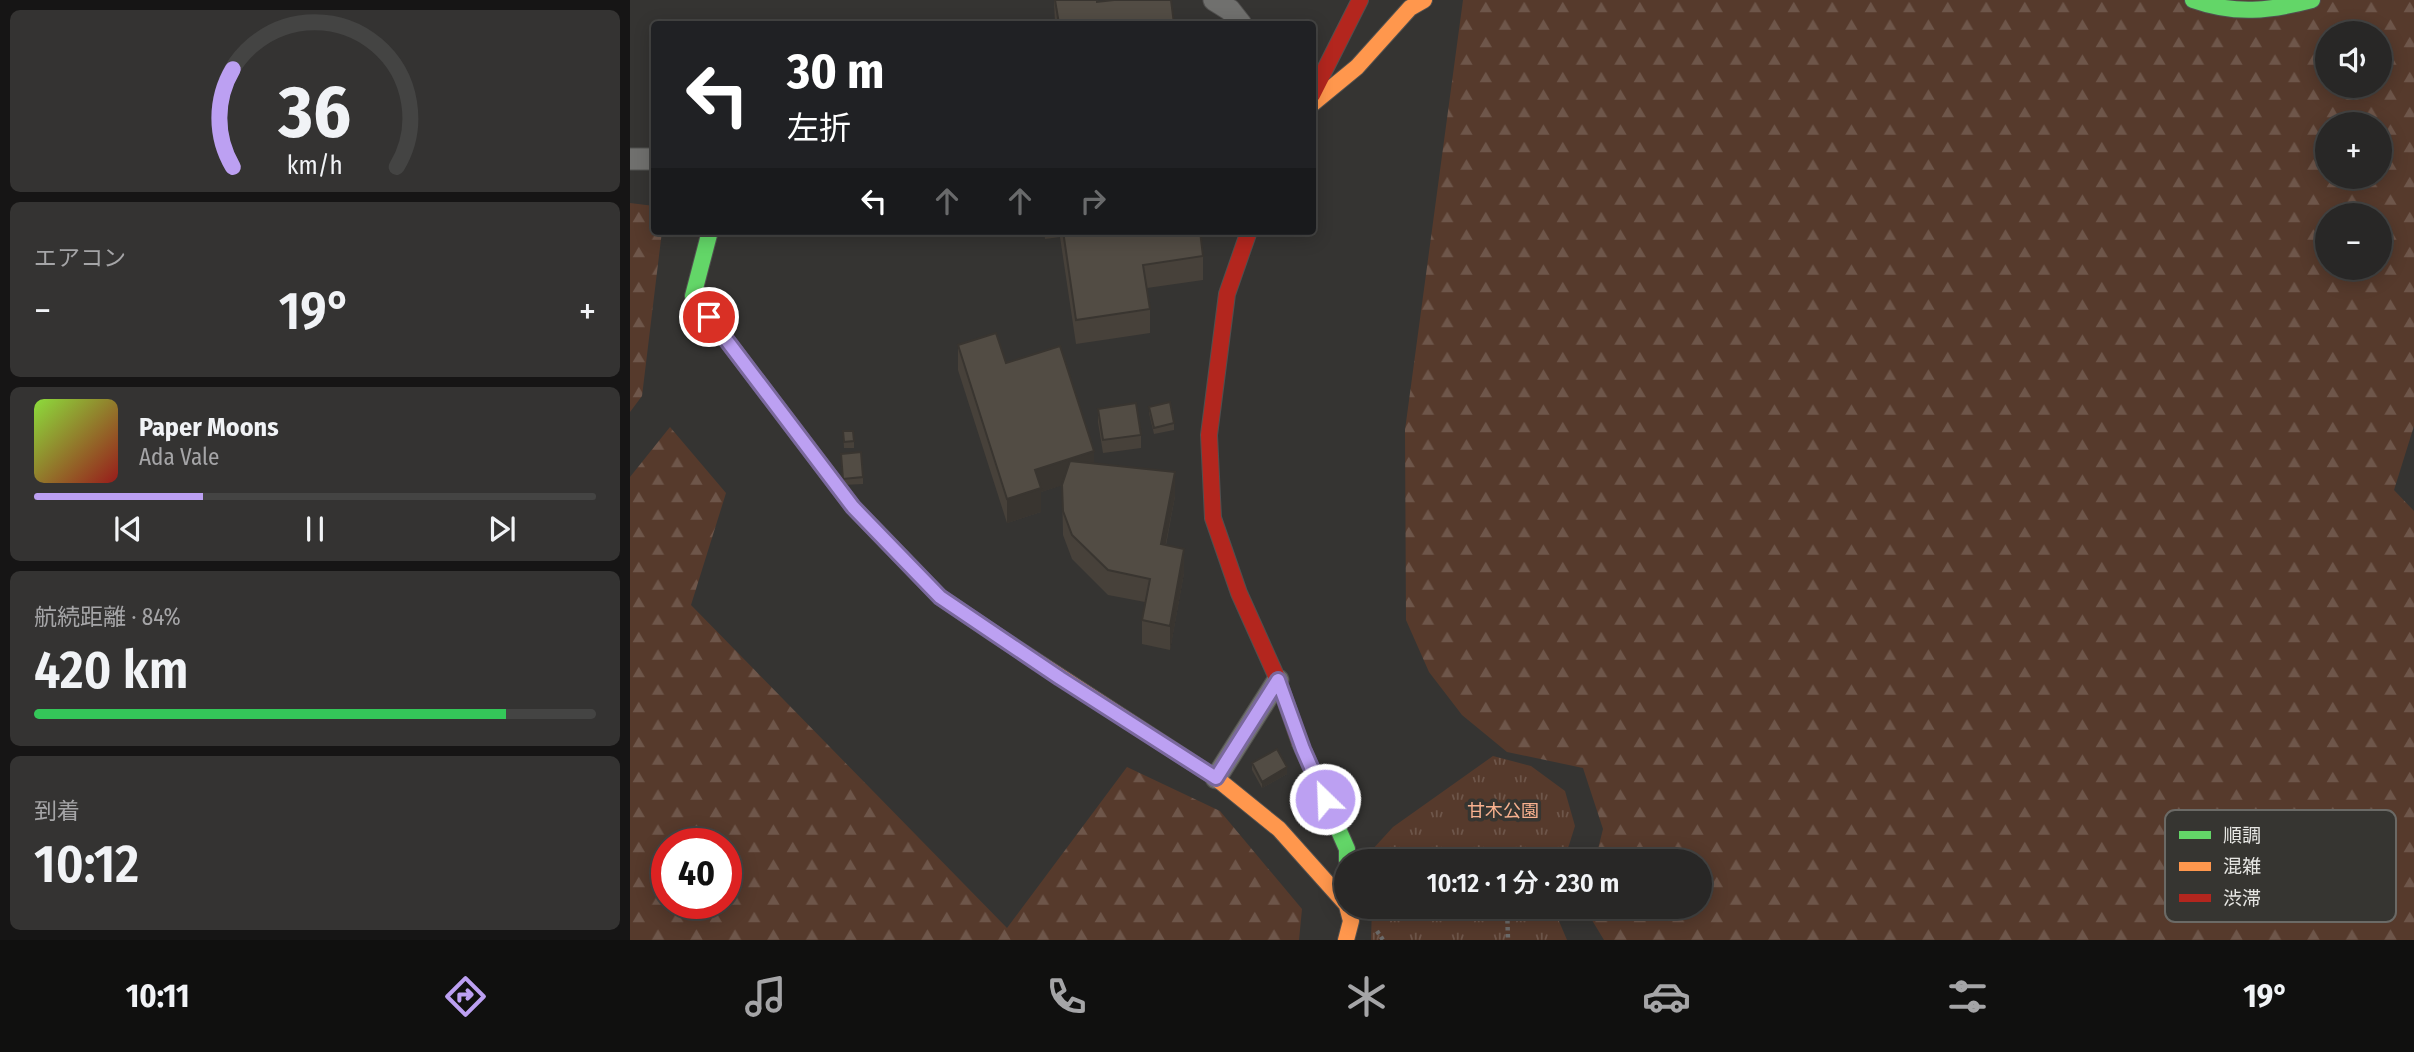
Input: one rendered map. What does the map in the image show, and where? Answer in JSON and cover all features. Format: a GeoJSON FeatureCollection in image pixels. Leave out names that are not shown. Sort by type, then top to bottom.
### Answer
{"type":"FeatureCollection","features":[{"type":"Feature","properties":{"kind":"street"},"geometry":{"type":"LineString","coordinates":[[1214,0],[1230,10],[1239,21]]}},
{"type":"Feature","properties":{"kind":"street"},"geometry":{"type":"LineString","coordinates":[[1316,87],[1360,0]]}},
{"type":"Feature","properties":{"kind":"street"},"geometry":{"type":"LineString","coordinates":[[1316,101],[1357,67],[1410,8],[1424,0]]}},
{"type":"Feature","properties":{"kind":"street"},"geometry":{"type":"LineString","coordinates":[[2193,0],[2237,13],[2263,11],[2312,0]]}},
{"type":"Feature","properties":{"kind":"street"},"geometry":{"type":"LineString","coordinates":[[630,159],[651,159]]}},
{"type":"Feature","properties":{"kind":"street"},"geometry":{"type":"LineString","coordinates":[[709,235],[693,296],[853,507],[940,597],[1216,778],[1279,829],[1334,890]]}},
{"type":"Feature","properties":{"kind":"street"},"geometry":{"type":"LineString","coordinates":[[1248,235],[1227,294],[1210,422],[1213,518],[1239,593],[1278,680],[1303,749],[1347,849]]}},
{"type":"Feature","properties":{"kind":"street"},"geometry":{"type":"LineString","coordinates":[[1216,778],[1278,680]]}},
{"type":"Feature","properties":{"kind":"street"},"geometry":{"type":"LineString","coordinates":[[1346,940],[1350,919]]}},
{"type":"Feature","properties":{"kind":"path"},"geometry":{"type":"LineString","coordinates":[[1507,919],[1508,940]]}},
{"type":"Feature","properties":{"kind":"green space"},"geometry":{"type":"Polygon","coordinates":[[[1463,0],[2414,0],[2414,426],[2394,490],[2414,511],[2414,940],[1604,940],[1591,919],[1712,919],[1712,849],[1598,849],[1603,829],[1583,768],[1507,752],[1462,715],[1429,672],[1406,620],[1405,430],[1463,0]]]}},
{"type":"Feature","properties":{"kind":"green space"},"geometry":{"type":"Polygon","coordinates":[[[630,203],[651,206],[651,235],[662,235],[642,396],[630,412],[630,203]]]}},
{"type":"Feature","properties":{"kind":"green space"},"geometry":{"type":"Polygon","coordinates":[[[670,427],[726,493],[691,605],[1007,928],[1127,767],[1220,811],[1302,909],[1299,940],[630,940],[630,477],[670,427]]]}},
{"type":"Feature","properties":{"kind":"green space","name":"甘木公園"},"geometry":{"type":"Polygon","coordinates":[[[1493,756],[1531,766],[1565,791],[1575,826],[1568,849],[1373,849],[1393,827],[1493,756]]]}},
{"type":"Feature","properties":{"kind":"green space"},"geometry":{"type":"Polygon","coordinates":[[[1372,919],[1558,919],[1567,940],[1371,940],[1372,919]]]}},
{"type":"Feature","properties":{"kind":"building"},"geometry":{"type":"Polygon","coordinates":[[[1055,0],[1171,0],[1174,21],[1058,21],[1055,0]]]}},
{"type":"Feature","properties":{"kind":"building"},"geometry":{"type":"Polygon","coordinates":[[[1064,235],[1200,235],[1203,256],[1143,265],[1150,309],[1076,320],[1064,235]]]}},
{"type":"Feature","properties":{"kind":"building"},"geometry":{"type":"Polygon","coordinates":[[[996,333],[1006,363],[1060,346],[1094,451],[1035,470],[1041,488],[1007,499],[958,345],[996,333]]]}},
{"type":"Feature","properties":{"kind":"building"},"geometry":{"type":"Polygon","coordinates":[[[1170,402],[1174,423],[1154,428],[1149,407],[1170,402]]]}},
{"type":"Feature","properties":{"kind":"building"},"geometry":{"type":"Polygon","coordinates":[[[1136,403],[1141,435],[1103,440],[1098,409],[1136,403]]]}},
{"type":"Feature","properties":{"kind":"building"},"geometry":{"type":"Polygon","coordinates":[[[843,431],[853,431],[854,441],[844,442],[843,431]]]}},
{"type":"Feature","properties":{"kind":"building"},"geometry":{"type":"Polygon","coordinates":[[[861,452],[863,477],[843,479],[841,454],[861,452]]]}},
{"type":"Feature","properties":{"kind":"building"},"geometry":{"type":"Polygon","coordinates":[[[1070,461],[1175,472],[1161,544],[1184,549],[1170,626],[1142,620],[1150,579],[1108,570],[1072,535],[1063,511],[1062,485],[1070,461]]]}},
{"type":"Feature","properties":{"kind":"building"},"geometry":{"type":"Polygon","coordinates":[[[1277,749],[1287,767],[1262,782],[1252,763],[1277,749]]]}},
{"type":"Feature","properties":{"kind":"traffic: fast"},"geometry":{"type":"LineString","coordinates":[[2193,0],[2223,8],[2252,10],[2312,0]]}},
{"type":"Feature","properties":{"kind":"traffic: fast"},"geometry":{"type":"LineString","coordinates":[[709,235],[693,296],[853,507],[940,597],[993,633]]}},
{"type":"Feature","properties":{"kind":"traffic: fast"},"geometry":{"type":"LineString","coordinates":[[1300,743],[1347,849]]}},
{"type":"Feature","properties":{"kind":"traffic: slow"},"geometry":{"type":"LineString","coordinates":[[1316,101],[1357,67],[1410,8],[1424,0]]}},
{"type":"Feature","properties":{"kind":"traffic: slow"},"geometry":{"type":"LineString","coordinates":[[993,633],[1216,778],[1279,829],[1334,891]]}},
{"type":"Feature","properties":{"kind":"traffic: slow"},"geometry":{"type":"LineString","coordinates":[[1346,940],[1350,919]]}},
{"type":"Feature","properties":{"kind":"traffic: jam"},"geometry":{"type":"LineString","coordinates":[[1316,87],[1360,0]]}},
{"type":"Feature","properties":{"kind":"traffic: jam"},"geometry":{"type":"LineString","coordinates":[[1248,235],[1227,294],[1209,435],[1213,518],[1239,593],[1278,680],[1300,743]]}},
{"type":"Feature","properties":{"kind":"route"},"geometry":{"type":"LineString","coordinates":[[709,317],[853,507],[940,597],[1216,778],[1278,680],[1325,799]]}}]}
